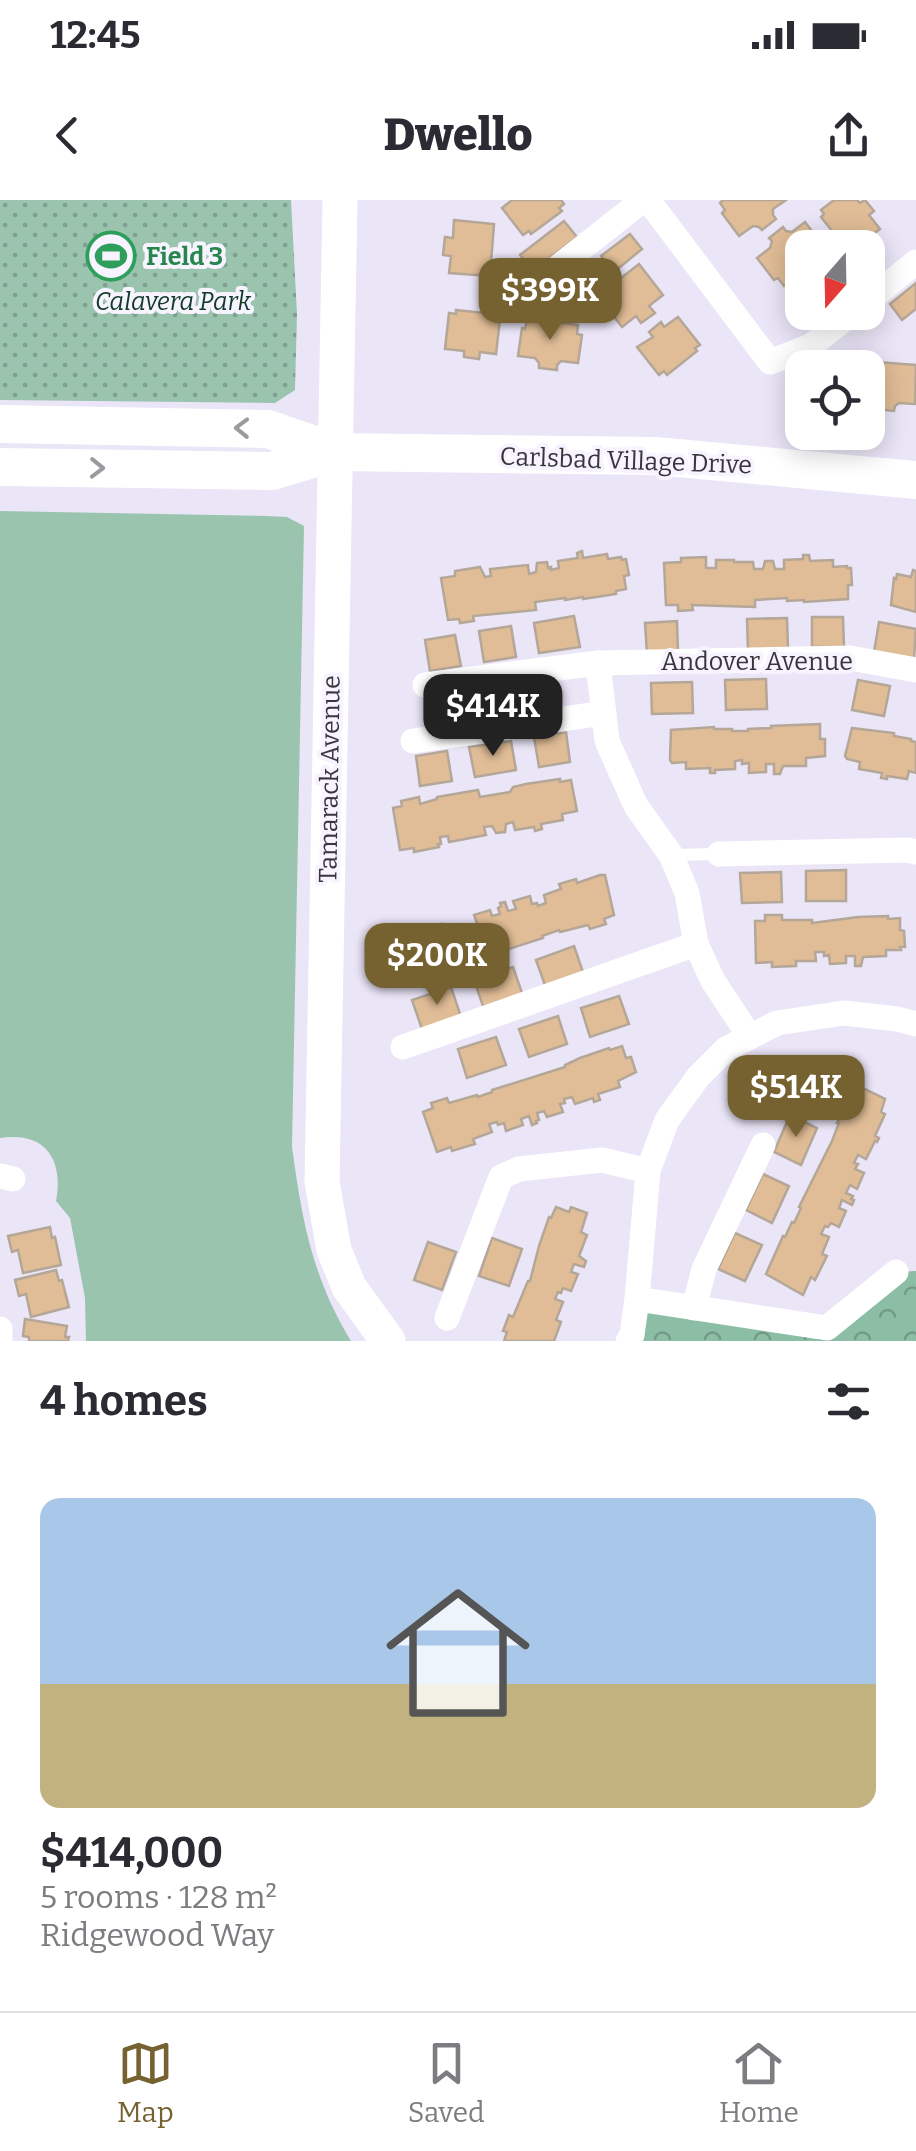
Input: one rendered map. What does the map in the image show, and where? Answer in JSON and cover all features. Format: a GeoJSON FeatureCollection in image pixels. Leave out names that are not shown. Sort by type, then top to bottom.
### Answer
{"type":"FeatureCollection","features":[{"type":"Feature","properties":{"kind":"main road","name":"Tamarack Avenue"},"geometry":{"type":"LineString","coordinates":[[340,200],[322,1182],[334,1250],[349,1287],[388,1341]]}},
{"type":"Feature","properties":{"kind":"main road","name":"Carlsbad Village Drive"},"geometry":{"type":"LineString","coordinates":[[0,424],[268,428],[336,452]]}},
{"type":"Feature","properties":{"kind":"main road","name":"Carlsbad Village Drive"},"geometry":{"type":"LineString","coordinates":[[0,467],[272,471],[336,452],[656,456],[916,480]]}},
{"type":"Feature","properties":{"kind":"street"},"geometry":{"type":"LineString","coordinates":[[539,282],[645,200],[770,362],[811,346],[831,330]]}},
{"type":"Feature","properties":{"kind":"street"},"geometry":{"type":"LineString","coordinates":[[885,287],[916,262]]}},
{"type":"Feature","properties":{"kind":"street","name":"Andover Avenue"},"geometry":{"type":"LineString","coordinates":[[425,685],[598,663],[850,658],[916,670]]}},
{"type":"Feature","properties":{"kind":"street"},"geometry":{"type":"LineString","coordinates":[[598,663],[608,741],[636,806],[671,855],[687,893],[696,944],[712,982],[750,1037]]}},
{"type":"Feature","properties":{"kind":"street"},"geometry":{"type":"LineString","coordinates":[[528,672],[536,723]]}},
{"type":"Feature","properties":{"kind":"street"},"geometry":{"type":"LineString","coordinates":[[412,742],[604,713]]}},
{"type":"Feature","properties":{"kind":"street"},"geometry":{"type":"LineString","coordinates":[[719,854],[916,852]]}},
{"type":"Feature","properties":{"kind":"street"},"geometry":{"type":"LineString","coordinates":[[403,1048],[696,944]]}},
{"type":"Feature","properties":{"kind":"street"},"geometry":{"type":"LineString","coordinates":[[628,1341],[637,1299],[648,1171],[667,1120],[698,1078],[726,1049],[778,1023],[844,1013],[916,1024]]}},
{"type":"Feature","properties":{"kind":"street"},"geometry":{"type":"LineString","coordinates":[[694,1308],[704,1270],[763,1145]]}},
{"type":"Feature","properties":{"kind":"street"},"geometry":{"type":"LineString","coordinates":[[447,1318],[501,1177],[519,1169],[602,1160],[648,1171]]}},
{"type":"Feature","properties":{"kind":"street"},"geometry":{"type":"LineString","coordinates":[[637,1299],[827,1328],[896,1272]]}},
{"type":"Feature","properties":{"kind":"street"},"geometry":{"type":"LineString","coordinates":[[0,1329],[0,1340]]}},
{"type":"Feature","properties":{"kind":"lane"},"geometry":{"type":"LineString","coordinates":[[671,855],[719,854]]}},
{"type":"Feature","properties":{"kind":"green space","name":"Calavera Park"},"geometry":{"type":"Polygon","coordinates":[[[0,200],[291,200],[297,314],[295,390],[275,403],[0,400],[0,200]]]}},
{"type":"Feature","properties":{"kind":"green space"},"geometry":{"type":"Polygon","coordinates":[[[0,511],[287,517],[304,526],[292,1147],[318,1271],[351,1341],[86,1341],[85,1298],[70,1218],[56,1201],[54,1161],[48,1151],[29,1139],[0,1138],[0,511]]]}},
{"type":"Feature","properties":{"kind":"green space"},"geometry":{"type":"Polygon","coordinates":[[[916,1271],[916,1341],[628,1341],[637,1299],[827,1328],[896,1272],[916,1271]]]}},
{"type":"Feature","properties":{"kind":"building"},"geometry":{"type":"Polygon","coordinates":[[[512,200],[561,200],[564,204],[559,208],[562,211],[531,234],[529,231],[523,235],[502,208],[512,200]]]}},
{"type":"Feature","properties":{"kind":"building"},"geometry":{"type":"Polygon","coordinates":[[[723,200],[786,200],[773,209],[776,219],[762,230],[753,226],[739,236],[722,213],[723,200]]]}},
{"type":"Feature","properties":{"kind":"building"},"geometry":{"type":"Polygon","coordinates":[[[834,200],[865,200],[874,211],[869,215],[880,229],[831,230],[821,217],[821,210],[834,200]]]}},
{"type":"Feature","properties":{"kind":"building"},"geometry":{"type":"Polygon","coordinates":[[[454,220],[494,224],[490,276],[449,273],[451,256],[443,255],[445,237],[453,238],[454,220]]]}},
{"type":"Feature","properties":{"kind":"building"},"geometry":{"type":"Polygon","coordinates":[[[564,221],[577,237],[533,271],[520,255],[564,221]]]}},
{"type":"Feature","properties":{"kind":"building"},"geometry":{"type":"Polygon","coordinates":[[[805,222],[811,230],[795,230],[805,222]]]}},
{"type":"Feature","properties":{"kind":"building"},"geometry":{"type":"Polygon","coordinates":[[[783,227],[784,286],[778,278],[774,280],[757,258],[770,248],[769,238],[783,227]]]}},
{"type":"Feature","properties":{"kind":"building"},"geometry":{"type":"Polygon","coordinates":[[[630,234],[642,249],[614,272],[601,256],[630,234]]]}},
{"type":"Feature","properties":{"kind":"building"},"geometry":{"type":"Polygon","coordinates":[[[594,261],[606,277],[578,299],[566,283],[594,261]]]}},
{"type":"Feature","properties":{"kind":"building"},"geometry":{"type":"Polygon","coordinates":[[[639,264],[663,295],[649,306],[655,313],[641,323],[636,316],[622,327],[598,296],[639,264]]]}},
{"type":"Feature","properties":{"kind":"building"},"geometry":{"type":"Polygon","coordinates":[[[916,283],[916,309],[902,320],[890,304],[916,283]]]}},
{"type":"Feature","properties":{"kind":"building"},"geometry":{"type":"Polygon","coordinates":[[[456,310],[495,314],[494,318],[500,319],[496,354],[480,352],[479,359],[464,357],[464,351],[445,349],[449,313],[456,314],[456,310]]]}},
{"type":"Feature","properties":{"kind":"building"},"geometry":{"type":"Polygon","coordinates":[[[678,317],[700,345],[667,375],[664,371],[659,375],[637,347],[653,337],[649,332],[661,322],[664,327],[678,317]]]}},
{"type":"Feature","properties":{"kind":"building"},"geometry":{"type":"Polygon","coordinates":[[[527,318],[578,325],[577,334],[582,335],[578,363],[561,361],[557,370],[539,368],[535,358],[518,356],[527,318]]]}},
{"type":"Feature","properties":{"kind":"building"},"geometry":{"type":"Polygon","coordinates":[[[885,363],[916,365],[915,404],[899,403],[894,411],[885,410],[885,363]]]}},
{"type":"Feature","properties":{"kind":"building"},"geometry":{"type":"Polygon","coordinates":[[[582,551],[583,558],[607,554],[608,559],[626,559],[626,589],[583,599],[535,602],[536,610],[473,616],[474,621],[448,620],[441,578],[480,567],[485,577],[491,576],[490,569],[528,565],[529,574],[536,572],[537,563],[547,562],[551,570],[559,568],[558,561],[578,558],[577,553],[582,551]]]}},
{"type":"Feature","properties":{"kind":"building"},"geometry":{"type":"Polygon","coordinates":[[[803,555],[809,555],[810,561],[833,560],[833,567],[851,568],[848,599],[755,600],[755,607],[692,605],[693,610],[678,611],[678,605],[666,605],[664,563],[706,557],[706,568],[716,568],[716,560],[734,560],[753,562],[754,569],[763,569],[765,561],[773,561],[775,569],[784,569],[784,560],[803,559],[803,555]]]}},
{"type":"Feature","properties":{"kind":"building"},"geometry":{"type":"Polygon","coordinates":[[[913,570],[916,612],[891,605],[894,578],[897,574],[911,577],[913,570]]]}},
{"type":"Feature","properties":{"kind":"building"},"geometry":{"type":"Polygon","coordinates":[[[574,616],[580,647],[539,653],[534,623],[574,616]]]}},
{"type":"Feature","properties":{"kind":"building"},"geometry":{"type":"Polygon","coordinates":[[[812,617],[843,617],[844,647],[812,647],[812,617]]]}},
{"type":"Feature","properties":{"kind":"building"},"geometry":{"type":"Polygon","coordinates":[[[787,618],[788,648],[748,650],[747,619],[787,618]]]}},
{"type":"Feature","properties":{"kind":"building"},"geometry":{"type":"Polygon","coordinates":[[[677,621],[678,652],[647,654],[645,623],[677,621]]]}},
{"type":"Feature","properties":{"kind":"building"},"geometry":{"type":"Polygon","coordinates":[[[879,622],[916,629],[914,659],[874,652],[879,622]]]}},
{"type":"Feature","properties":{"kind":"building"},"geometry":{"type":"Polygon","coordinates":[[[511,626],[516,657],[484,662],[479,631],[511,626]]]}},
{"type":"Feature","properties":{"kind":"building"},"geometry":{"type":"Polygon","coordinates":[[[455,635],[461,666],[430,671],[425,640],[455,635]]]}},
{"type":"Feature","properties":{"kind":"building"},"geometry":{"type":"Polygon","coordinates":[[[766,679],[767,709],[726,710],[725,680],[766,679]]]}},
{"type":"Feature","properties":{"kind":"building"},"geometry":{"type":"Polygon","coordinates":[[[858,680],[890,686],[884,716],[852,710],[858,680]]]}},
{"type":"Feature","properties":{"kind":"building"},"geometry":{"type":"Polygon","coordinates":[[[692,682],[693,713],[652,714],[651,683],[692,682]]]}},
{"type":"Feature","properties":{"kind":"building"},"geometry":{"type":"Polygon","coordinates":[[[820,724],[825,756],[806,758],[806,766],[783,766],[780,774],[774,774],[774,764],[766,764],[766,772],[749,773],[749,763],[742,764],[742,760],[735,761],[735,769],[710,773],[710,768],[686,769],[686,762],[670,760],[671,730],[714,727],[748,731],[820,724]]]}},
{"type":"Feature","properties":{"kind":"building"},"geometry":{"type":"Polygon","coordinates":[[[852,728],[894,733],[916,742],[916,773],[909,771],[907,779],[887,779],[881,778],[882,773],[859,769],[860,762],[845,756],[852,728]]]}},
{"type":"Feature","properties":{"kind":"building"},"geometry":{"type":"Polygon","coordinates":[[[566,732],[570,762],[539,767],[534,737],[566,732]]]}},
{"type":"Feature","properties":{"kind":"building"},"geometry":{"type":"Polygon","coordinates":[[[511,741],[516,770],[475,777],[469,747],[511,741]]]}},
{"type":"Feature","properties":{"kind":"building"},"geometry":{"type":"Polygon","coordinates":[[[447,751],[452,781],[420,786],[416,756],[447,751]]]}},
{"type":"Feature","properties":{"kind":"building"},"geometry":{"type":"Polygon","coordinates":[[[560,779],[571,780],[577,811],[562,814],[563,820],[541,824],[542,829],[535,831],[534,827],[515,830],[513,822],[506,824],[505,832],[496,833],[492,826],[484,827],[486,835],[449,842],[448,836],[440,837],[439,847],[414,852],[414,848],[400,850],[393,808],[402,806],[401,801],[419,797],[420,804],[478,790],[480,797],[560,779]]]}},
{"type":"Feature","properties":{"kind":"building"},"geometry":{"type":"Polygon","coordinates":[[[846,870],[846,901],[806,901],[806,871],[846,870]]]}},
{"type":"Feature","properties":{"kind":"building"},"geometry":{"type":"Polygon","coordinates":[[[781,872],[782,902],[742,903],[740,873],[781,872]]]}},
{"type":"Feature","properties":{"kind":"building"},"geometry":{"type":"Polygon","coordinates":[[[605,875],[614,915],[604,919],[606,924],[559,930],[414,982],[404,951],[418,946],[416,940],[436,933],[434,927],[442,924],[444,930],[462,924],[464,931],[478,926],[474,915],[490,910],[492,916],[500,914],[500,903],[505,902],[508,911],[516,909],[513,901],[530,896],[532,904],[538,906],[546,903],[544,895],[561,889],[559,884],[605,875]]]}},
{"type":"Feature","properties":{"kind":"building"},"geometry":{"type":"Polygon","coordinates":[[[765,915],[812,923],[858,917],[900,918],[905,947],[886,950],[886,956],[863,957],[861,966],[855,966],[855,956],[846,956],[846,963],[830,964],[829,955],[815,952],[816,961],[772,967],[772,962],[756,963],[755,921],[765,921],[765,915]]]}},
{"type":"Feature","properties":{"kind":"building"},"geometry":{"type":"Polygon","coordinates":[[[574,946],[584,975],[546,988],[536,960],[574,946]]]}},
{"type":"Feature","properties":{"kind":"building"},"geometry":{"type":"Polygon","coordinates":[[[513,967],[523,996],[484,1009],[474,980],[513,967]]]}},
{"type":"Feature","properties":{"kind":"building"},"geometry":{"type":"Polygon","coordinates":[[[451,987],[461,1017],[422,1029],[412,1000],[451,987]]]}},
{"type":"Feature","properties":{"kind":"building"},"geometry":{"type":"Polygon","coordinates":[[[619,996],[629,1024],[590,1037],[581,1008],[619,996]]]}},
{"type":"Feature","properties":{"kind":"building"},"geometry":{"type":"Polygon","coordinates":[[[558,1016],[567,1044],[529,1057],[519,1029],[558,1016]]]}},
{"type":"Feature","properties":{"kind":"building"},"geometry":{"type":"Polygon","coordinates":[[[496,1037],[506,1065],[467,1078],[458,1049],[496,1037]]]}},
{"type":"Feature","properties":{"kind":"building"},"geometry":{"type":"Polygon","coordinates":[[[622,1046],[636,1072],[618,1081],[620,1087],[598,1094],[600,1100],[594,1102],[593,1098],[575,1104],[572,1097],[564,1099],[565,1103],[560,1104],[563,1112],[547,1117],[544,1111],[537,1113],[537,1123],[532,1125],[529,1116],[521,1119],[523,1125],[506,1131],[504,1123],[489,1124],[492,1132],[473,1139],[475,1144],[437,1152],[423,1112],[433,1108],[431,1103],[478,1097],[622,1046]]]}},
{"type":"Feature","properties":{"kind":"building"},"geometry":{"type":"Polygon","coordinates":[[[857,1085],[885,1099],[881,1112],[885,1114],[875,1136],[879,1138],[866,1159],[858,1155],[854,1163],[858,1164],[855,1169],[864,1173],[857,1189],[850,1185],[846,1193],[854,1200],[852,1205],[842,1200],[839,1208],[846,1211],[839,1227],[831,1223],[825,1226],[821,1234],[829,1237],[822,1254],[827,1256],[803,1295],[766,1274],[783,1236],[794,1223],[857,1085]]]}},
{"type":"Feature","properties":{"kind":"building"},"geometry":{"type":"Polygon","coordinates":[[[790,1115],[817,1128],[801,1165],[774,1152],[790,1115]]]}},
{"type":"Feature","properties":{"kind":"building"},"geometry":{"type":"Polygon","coordinates":[[[763,1174],[789,1186],[772,1223],[746,1210],[763,1174]]]}},
{"type":"Feature","properties":{"kind":"building"},"geometry":{"type":"Polygon","coordinates":[[[556,1207],[587,1213],[581,1232],[587,1235],[579,1256],[586,1261],[584,1267],[574,1264],[571,1272],[578,1274],[571,1291],[563,1288],[555,1299],[563,1302],[554,1341],[504,1341],[509,1315],[513,1317],[530,1281],[549,1217],[556,1207]]]}},
{"type":"Feature","properties":{"kind":"building"},"geometry":{"type":"Polygon","coordinates":[[[50,1227],[61,1265],[23,1273],[18,1250],[12,1252],[8,1236],[50,1227]]]}},
{"type":"Feature","properties":{"kind":"building"},"geometry":{"type":"Polygon","coordinates":[[[735,1233],[762,1245],[745,1281],[718,1269],[735,1233]]]}},
{"type":"Feature","properties":{"kind":"building"},"geometry":{"type":"Polygon","coordinates":[[[492,1238],[522,1249],[509,1286],[479,1276],[492,1238]]]}},
{"type":"Feature","properties":{"kind":"building"},"geometry":{"type":"Polygon","coordinates":[[[428,1242],[456,1252],[442,1290],[414,1280],[428,1242]]]}},
{"type":"Feature","properties":{"kind":"building"},"geometry":{"type":"Polygon","coordinates":[[[56,1270],[69,1307],[31,1317],[26,1294],[19,1296],[15,1280],[56,1270]]]}},
{"type":"Feature","properties":{"kind":"building"},"geometry":{"type":"Polygon","coordinates":[[[25,1319],[67,1326],[68,1341],[29,1341],[29,1337],[23,1336],[25,1319]]]}},
{"type":"Feature","properties":{"kind":"place","name":"Field 3"},"geometry":{"type":"Point","coordinates":[111,256]}}]}
